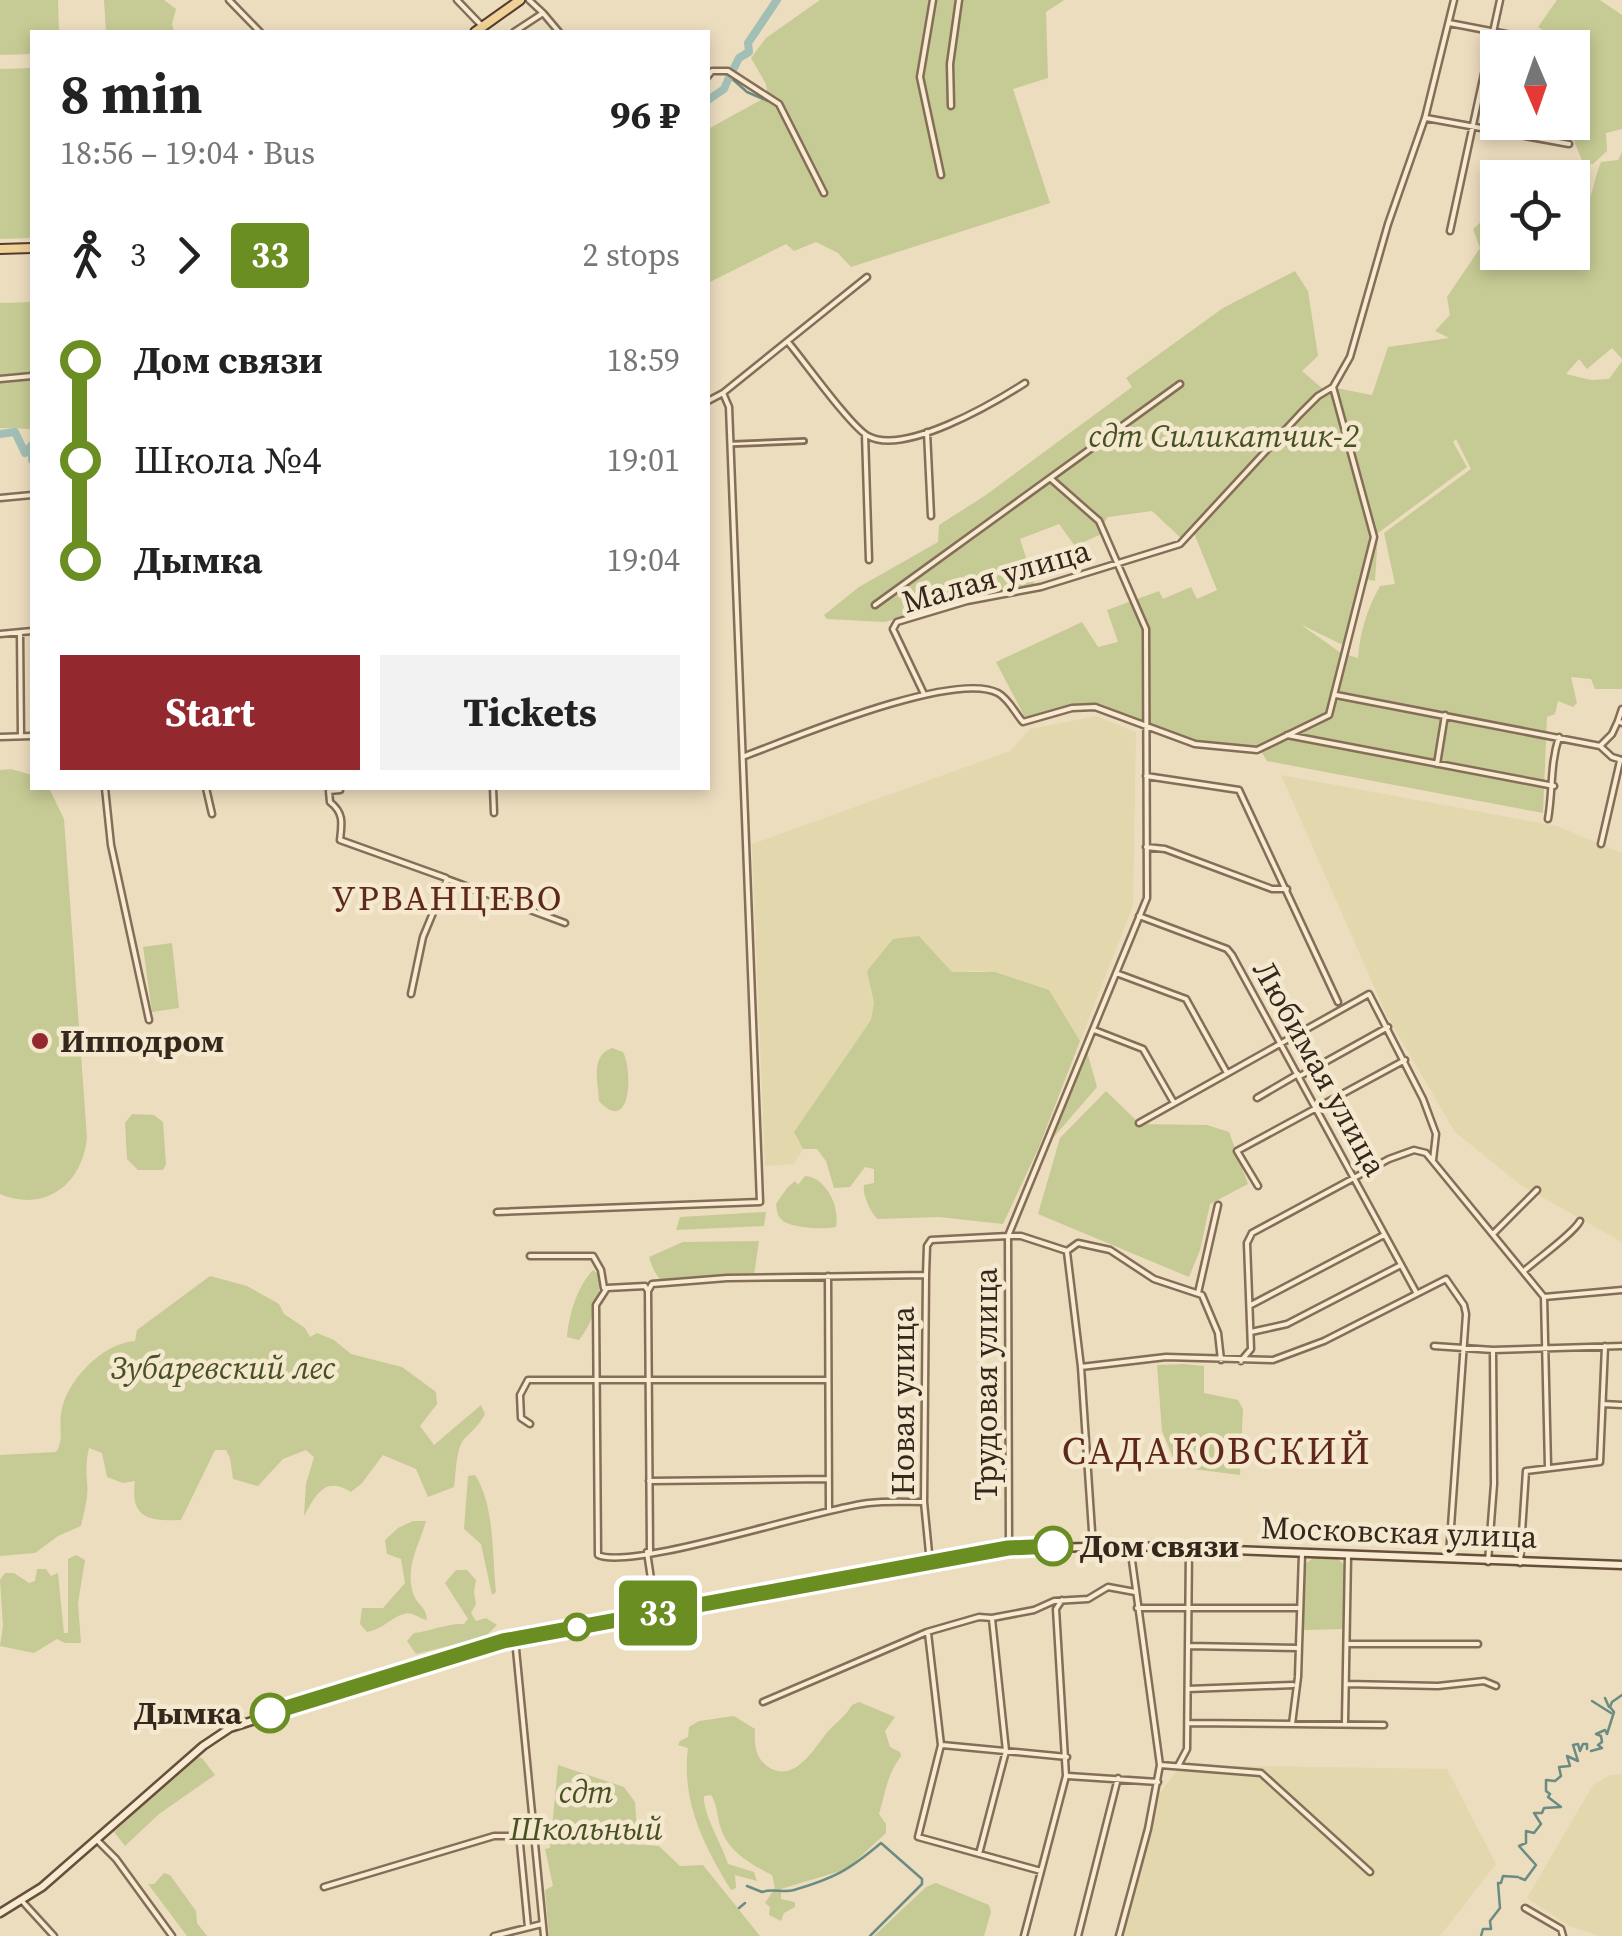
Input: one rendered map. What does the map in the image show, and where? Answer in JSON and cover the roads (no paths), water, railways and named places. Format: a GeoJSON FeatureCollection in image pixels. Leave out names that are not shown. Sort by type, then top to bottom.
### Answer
{"type":"FeatureCollection","features":[{"type":"Feature","properties":{"kind":"main road"},"geometry":{"type":"LineString","coordinates":[[479,30],[520,0]]}},
{"type":"Feature","properties":{"kind":"main road"},"geometry":{"type":"LineString","coordinates":[[0,249],[30,248]]}},
{"type":"Feature","properties":{"kind":"main road","name":"Московская улица"},"geometry":{"type":"LineString","coordinates":[[97,1840],[212,1739],[257,1716],[519,1638],[930,1562],[1008,1548],[1130,1546],[1622,1565]]}},
{"type":"Feature","properties":{"kind":"main road"},"geometry":{"type":"LineString","coordinates":[[0,1914],[22,1902],[97,1840]]}},
{"type":"Feature","properties":{"kind":"street"},"geometry":{"type":"LineString","coordinates":[[230,0],[258,30]]}},
{"type":"Feature","properties":{"kind":"street"},"geometry":{"type":"LineString","coordinates":[[457,0],[479,30]]}},
{"type":"Feature","properties":{"kind":"street"},"geometry":{"type":"LineString","coordinates":[[528,0],[557,30]]}},
{"type":"Feature","properties":{"kind":"street"},"geometry":{"type":"LineString","coordinates":[[932,0],[920,76],[941,174]]}},
{"type":"Feature","properties":{"kind":"street"},"geometry":{"type":"LineString","coordinates":[[951,106],[950,64],[959,0]]}},
{"type":"Feature","properties":{"kind":"street"},"geometry":{"type":"LineString","coordinates":[[744,756],[924,694],[989,690],[1006,699],[1023,722],[1072,708],[1096,708],[1196,744],[1257,750],[1329,715],[1374,537],[1334,387],[1350,358],[1388,224],[1416,148],[1454,0]]}},
{"type":"Feature","properties":{"kind":"street"},"geometry":{"type":"LineString","coordinates":[[1492,30],[1500,0]]}},
{"type":"Feature","properties":{"kind":"street"},"geometry":{"type":"LineString","coordinates":[[517,30],[543,13]]}},
{"type":"Feature","properties":{"kind":"street"},"geometry":{"type":"LineString","coordinates":[[1449,22],[1483,30]]}},
{"type":"Feature","properties":{"kind":"street"},"geometry":{"type":"LineString","coordinates":[[710,74],[728,71],[779,104],[824,193]]}},
{"type":"Feature","properties":{"kind":"street"},"geometry":{"type":"LineString","coordinates":[[1450,232],[1480,82]]}},
{"type":"Feature","properties":{"kind":"street"},"geometry":{"type":"LineString","coordinates":[[1425,118],[1569,144]]}},
{"type":"Feature","properties":{"kind":"street"},"geometry":{"type":"LineString","coordinates":[[710,400],[867,277]]}},
{"type":"Feature","properties":{"kind":"street"},"geometry":{"type":"LineString","coordinates":[[788,342],[864,434],[873,439],[890,440],[927,432],[987,407],[1025,383]]}},
{"type":"Feature","properties":{"kind":"street"},"geometry":{"type":"LineString","coordinates":[[0,379],[30,376]]}},
{"type":"Feature","properties":{"kind":"street"},"geometry":{"type":"LineString","coordinates":[[875,605],[1180,384]]}},
{"type":"Feature","properties":{"kind":"street","name":"Малая улица"},"geometry":{"type":"LineString","coordinates":[[924,694],[893,628],[897,622],[1119,565],[1180,544],[1300,414],[1334,387]]}},
{"type":"Feature","properties":{"kind":"street"},"geometry":{"type":"LineString","coordinates":[[497,1212],[760,1202],[728,400],[723,393]]}},
{"type":"Feature","properties":{"kind":"street"},"geometry":{"type":"LineString","coordinates":[[927,432],[930,516]]}},
{"type":"Feature","properties":{"kind":"street"},"geometry":{"type":"LineString","coordinates":[[864,434],[869,560]]}},
{"type":"Feature","properties":{"kind":"street"},"geometry":{"type":"LineString","coordinates":[[730,444],[804,440]]}},
{"type":"Feature","properties":{"kind":"street"},"geometry":{"type":"LineString","coordinates":[[1050,478],[1100,521],[1146,629],[1146,898],[1008,1236],[1021,1236],[1067,1252]]}},
{"type":"Feature","properties":{"kind":"street"},"geometry":{"type":"LineString","coordinates":[[0,498],[30,495]]}},
{"type":"Feature","properties":{"kind":"street"},"geometry":{"type":"LineString","coordinates":[[0,634],[30,631]]}},
{"type":"Feature","properties":{"kind":"street"},"geometry":{"type":"LineString","coordinates":[[20,633],[21,736]]}},
{"type":"Feature","properties":{"kind":"street"},"geometry":{"type":"LineString","coordinates":[[1336,695],[1600,746],[1621,760],[1601,844]]}},
{"type":"Feature","properties":{"kind":"street"},"geometry":{"type":"LineString","coordinates":[[1600,746],[1620,722],[1622,709]]}},
{"type":"Feature","properties":{"kind":"street"},"geometry":{"type":"LineString","coordinates":[[1437,764],[1445,716]]}},
{"type":"Feature","properties":{"kind":"street"},"geometry":{"type":"LineString","coordinates":[[0,737],[30,736]]}},
{"type":"Feature","properties":{"kind":"street"},"geometry":{"type":"LineString","coordinates":[[1286,736],[1554,786]]}},
{"type":"Feature","properties":{"kind":"street"},"geometry":{"type":"LineString","coordinates":[[1548,818],[1554,786],[1552,761],[1558,737]]}},
{"type":"Feature","properties":{"kind":"street"},"geometry":{"type":"LineString","coordinates":[[1146,776],[1239,790],[1338,1002]]}},
{"type":"Feature","properties":{"kind":"street"},"geometry":{"type":"LineString","coordinates":[[105,790],[111,845],[149,1020]]}},
{"type":"Feature","properties":{"kind":"street"},"geometry":{"type":"LineString","coordinates":[[206,790],[212,814]]}},
{"type":"Feature","properties":{"kind":"street"},"geometry":{"type":"LineString","coordinates":[[340,790],[330,791],[330,802],[339,808],[342,821],[340,840],[566,923]]}},
{"type":"Feature","properties":{"kind":"street"},"geometry":{"type":"LineString","coordinates":[[493,790],[494,813]]}},
{"type":"Feature","properties":{"kind":"street"},"geometry":{"type":"LineString","coordinates":[[1146,847],[1166,849],[1272,889],[1287,889]]}},
{"type":"Feature","properties":{"kind":"street"},"geometry":{"type":"LineString","coordinates":[[411,994],[424,937],[447,878]]}},
{"type":"Feature","properties":{"kind":"street","name":"Любимая улица"},"geometry":{"type":"LineString","coordinates":[[1140,916],[1227,949],[1416,1292]]}},
{"type":"Feature","properties":{"kind":"street"},"geometry":{"type":"LineString","coordinates":[[1116,973],[1186,998],[1227,1074]]}},
{"type":"Feature","properties":{"kind":"street"},"geometry":{"type":"LineString","coordinates":[[1139,1122],[1369,994],[1405,1060],[1436,1134],[1432,1161]]}},
{"type":"Feature","properties":{"kind":"street"},"geometry":{"type":"LineString","coordinates":[[1257,1098],[1388,1026]]}},
{"type":"Feature","properties":{"kind":"street"},"geometry":{"type":"LineString","coordinates":[[1093,1029],[1143,1048],[1174,1103]]}},
{"type":"Feature","properties":{"kind":"street"},"geometry":{"type":"LineString","coordinates":[[1258,1186],[1238,1151],[1405,1060]]}},
{"type":"Feature","properties":{"kind":"street"},"geometry":{"type":"LineString","coordinates":[[1241,1360],[1250,1349],[1247,1244],[1252,1233],[1414,1150],[1426,1153],[1544,1298],[1548,1467]]}},
{"type":"Feature","properties":{"kind":"street"},"geometry":{"type":"LineString","coordinates":[[1494,1234],[1536,1190]]}},
{"type":"Feature","properties":{"kind":"street"},"geometry":{"type":"LineString","coordinates":[[1198,1293],[1218,1205]]}},
{"type":"Feature","properties":{"kind":"street"},"geometry":{"type":"LineString","coordinates":[[1524,1271],[1575,1230],[1580,1221]]}},
{"type":"Feature","properties":{"kind":"street"},"geometry":{"type":"LineString","coordinates":[[1251,1306],[1384,1235]]}},
{"type":"Feature","properties":{"kind":"street","name":"Трудовая улица"},"geometry":{"type":"LineString","coordinates":[[931,1240],[1008,1236],[1008,1548]]}},
{"type":"Feature","properties":{"kind":"street","name":"Новая улица"},"geometry":{"type":"LineString","coordinates":[[930,1562],[924,1502],[926,1275],[927,1246],[931,1240]]}},
{"type":"Feature","properties":{"kind":"street"},"geometry":{"type":"LineString","coordinates":[[1067,1252],[1078,1243],[1106,1249],[1154,1279],[1198,1293],[1207,1302],[1218,1332],[1221,1360]]}},
{"type":"Feature","properties":{"kind":"street"},"geometry":{"type":"LineString","coordinates":[[1067,1252],[1081,1367],[1093,1546]]}},
{"type":"Feature","properties":{"kind":"street"},"geometry":{"type":"LineString","coordinates":[[530,1256],[593,1256],[602,1270],[604,1292]]}},
{"type":"Feature","properties":{"kind":"street"},"geometry":{"type":"LineString","coordinates":[[1251,1332],[1287,1324],[1400,1266]]}},
{"type":"Feature","properties":{"kind":"street"},"geometry":{"type":"LineString","coordinates":[[656,1613],[648,1552],[648,1290],[652,1284],[726,1278],[926,1275]]}},
{"type":"Feature","properties":{"kind":"street"},"geometry":{"type":"LineString","coordinates":[[828,1276],[829,1511]]}},
{"type":"Feature","properties":{"kind":"street"},"geometry":{"type":"LineString","coordinates":[[1081,1367],[1166,1356],[1273,1360],[1324,1341],[1446,1279],[1466,1314],[1449,1560]]}},
{"type":"Feature","properties":{"kind":"street"},"geometry":{"type":"LineString","coordinates":[[648,1290],[645,1286],[606,1288],[596,1305],[598,1554],[605,1558],[724,1538],[869,1502],[924,1502]]}},
{"type":"Feature","properties":{"kind":"street"},"geometry":{"type":"LineString","coordinates":[[1544,1298],[1622,1290]]}},
{"type":"Feature","properties":{"kind":"street"},"geometry":{"type":"LineString","coordinates":[[1434,1346],[1464,1350],[1622,1346]]}},
{"type":"Feature","properties":{"kind":"street"},"geometry":{"type":"LineString","coordinates":[[1520,1563],[1524,1475],[1530,1468],[1596,1464],[1601,1456],[1606,1346]]}},
{"type":"Feature","properties":{"kind":"street"},"geometry":{"type":"LineString","coordinates":[[1488,1562],[1494,1484],[1494,1350]]}},
{"type":"Feature","properties":{"kind":"street"},"geometry":{"type":"LineString","coordinates":[[530,1424],[521,1418],[520,1395],[528,1380],[828,1380]]}},
{"type":"Feature","properties":{"kind":"street"},"geometry":{"type":"LineString","coordinates":[[1603,1404],[1622,1405]]}},
{"type":"Feature","properties":{"kind":"street"},"geometry":{"type":"LineString","coordinates":[[649,1481],[828,1479]]}},
{"type":"Feature","properties":{"kind":"street"},"geometry":{"type":"LineString","coordinates":[[1119,1936],[1160,1765],[1130,1546]]}},
{"type":"Feature","properties":{"kind":"street"},"geometry":{"type":"LineString","coordinates":[[1178,1766],[1187,1749],[1189,1548]]}},
{"type":"Feature","properties":{"kind":"street"},"geometry":{"type":"LineString","coordinates":[[1292,1724],[1302,1554]]}},
{"type":"Feature","properties":{"kind":"street"},"geometry":{"type":"LineString","coordinates":[[1345,1724],[1348,1556]]}},
{"type":"Feature","properties":{"kind":"street"},"geometry":{"type":"LineString","coordinates":[[762,1702],[928,1632],[978,1617],[992,1618],[1062,1600],[1088,1600],[1108,1587],[1135,1592]]}},
{"type":"Feature","properties":{"kind":"street"},"geometry":{"type":"LineString","coordinates":[[1024,1936],[1066,1776],[1056,1609],[1062,1600]]}},
{"type":"Feature","properties":{"kind":"street"},"geometry":{"type":"LineString","coordinates":[[1137,1608],[1300,1608]]}},
{"type":"Feature","properties":{"kind":"street"},"geometry":{"type":"LineString","coordinates":[[979,1854],[1006,1752],[992,1618]]}},
{"type":"Feature","properties":{"kind":"street"},"geometry":{"type":"LineString","coordinates":[[928,1632],[941,1744],[918,1837],[1041,1871]]}},
{"type":"Feature","properties":{"kind":"street"},"geometry":{"type":"LineString","coordinates":[[519,1638],[544,1936]]}},
{"type":"Feature","properties":{"kind":"street"},"geometry":{"type":"LineString","coordinates":[[1347,1644],[1478,1644]]}},
{"type":"Feature","properties":{"kind":"street"},"geometry":{"type":"LineString","coordinates":[[1188,1646],[1299,1648]]}},
{"type":"Feature","properties":{"kind":"street"},"geometry":{"type":"LineString","coordinates":[[1346,1684],[1438,1686],[1484,1681],[1496,1686]]}},
{"type":"Feature","properties":{"kind":"street"},"geometry":{"type":"LineString","coordinates":[[1188,1689],[1295,1685]]}},
{"type":"Feature","properties":{"kind":"street"},"geometry":{"type":"LineString","coordinates":[[1188,1723],[1384,1726]]}},
{"type":"Feature","properties":{"kind":"street"},"geometry":{"type":"LineString","coordinates":[[941,1744],[1067,1758]]}},
{"type":"Feature","properties":{"kind":"street"},"geometry":{"type":"LineString","coordinates":[[1160,1765],[1262,1774],[1370,1872]]}},
{"type":"Feature","properties":{"kind":"street"},"geometry":{"type":"LineString","coordinates":[[1066,1776],[1158,1782]]}},
{"type":"Feature","properties":{"kind":"street"},"geometry":{"type":"LineString","coordinates":[[1078,1936],[1118,1778]]}},
{"type":"Feature","properties":{"kind":"street"},"geometry":{"type":"LineString","coordinates":[[324,1887],[494,1836],[516,1836],[528,1927]]}},
{"type":"Feature","properties":{"kind":"street"},"geometry":{"type":"LineString","coordinates":[[97,1840],[116,1859],[172,1936]]}},
{"type":"Feature","properties":{"kind":"street"},"geometry":{"type":"LineString","coordinates":[[22,1902],[54,1936]]}},
{"type":"Feature","properties":{"kind":"street"},"geometry":{"type":"LineString","coordinates":[[1525,1908],[1561,1929],[1562,1936]]}},
{"type":"Feature","properties":{"kind":"street"},"geometry":{"type":"LineString","coordinates":[[494,1936],[542,1924]]}},
{"type":"Feature","properties":{"kind":"waterway"},"geometry":{"type":"LineString","coordinates":[[732,72],[739,58],[749,52],[748,43],[777,0]]}},
{"type":"Feature","properties":{"kind":"waterway"},"geometry":{"type":"LineString","coordinates":[[710,99],[724,89],[730,75]]}},
{"type":"Feature","properties":{"kind":"waterway"},"geometry":{"type":"LineString","coordinates":[[729,76],[747,92],[768,101]]}},
{"type":"Feature","properties":{"kind":"waterway"},"geometry":{"type":"LineString","coordinates":[[0,434],[15,432],[25,453],[30,447]]}},
{"type":"Feature","properties":{"kind":"waterway"},"geometry":{"type":"LineString","coordinates":[[1591,1751],[1602,1748],[1598,1745],[1601,1736],[1596,1734],[1605,1730],[1607,1734],[1614,1712],[1610,1707],[1622,1695]]}},
{"type":"Feature","properties":{"kind":"waterway"},"geometry":{"type":"LineString","coordinates":[[1605,1698],[1609,1707]]}},
{"type":"Feature","properties":{"kind":"waterway"},"geometry":{"type":"LineString","coordinates":[[1592,1701],[1611,1713]]}},
{"type":"Feature","properties":{"kind":"waterway"},"geometry":{"type":"LineString","coordinates":[[1520,1878],[1525,1880],[1536,1865],[1519,1846],[1526,1843],[1526,1831],[1534,1833],[1541,1824],[1534,1813],[1561,1807],[1548,1797],[1546,1780],[1555,1781],[1561,1776],[1559,1767],[1570,1766],[1567,1756],[1578,1761],[1573,1745],[1578,1744],[1580,1751],[1587,1744],[1587,1749]]}},
{"type":"Feature","properties":{"kind":"waterway"},"geometry":{"type":"LineString","coordinates":[[747,1886],[762,1892],[808,1886],[841,1872],[881,1843],[922,1879],[922,1884],[870,1936]]}},
{"type":"Feature","properties":{"kind":"waterway"},"geometry":{"type":"LineString","coordinates":[[1481,1936],[1483,1929],[1491,1929],[1490,1921],[1500,1908],[1498,1883],[1503,1876],[1518,1877]]}},
{"type":"Feature","properties":{"kind":"waterway"},"geometry":{"type":"LineString","coordinates":[[739,1908],[745,1903]]}},
{"type":"Feature","properties":{"kind":"place","name":"Ипподром"},"geometry":{"type":"Point","coordinates":[40,1041]}},
{"type":"Feature","properties":{"kind":"place","name":"Дом связи"},"geometry":{"type":"Point","coordinates":[1053,1546]}},
{"type":"Feature","properties":{"kind":"place","name":"Дымка"},"geometry":{"type":"Point","coordinates":[270,1713]}},
{"type":"Feature","properties":{"kind":"district","name":"УРВАНЦЕВО"},"geometry":{"type":"Point","coordinates":[448,898]}},
{"type":"Feature","properties":{"kind":"district","name":"САДАКОВСКИЙ"},"geometry":{"type":"Point","coordinates":[1217,1451]}},
{"type":"Feature","properties":{"kind":"park label","name":"сдт Силикатчик-2"},"geometry":{"type":"Point","coordinates":[1224,436]}},
{"type":"Feature","properties":{"kind":"park label","name":"Зубаревский лес"},"geometry":{"type":"Point","coordinates":[223,1368]}},
{"type":"Feature","properties":{"kind":"park label","name":"сдт Школьный"},"geometry":{"type":"Point","coordinates":[586,1810]}}]}
